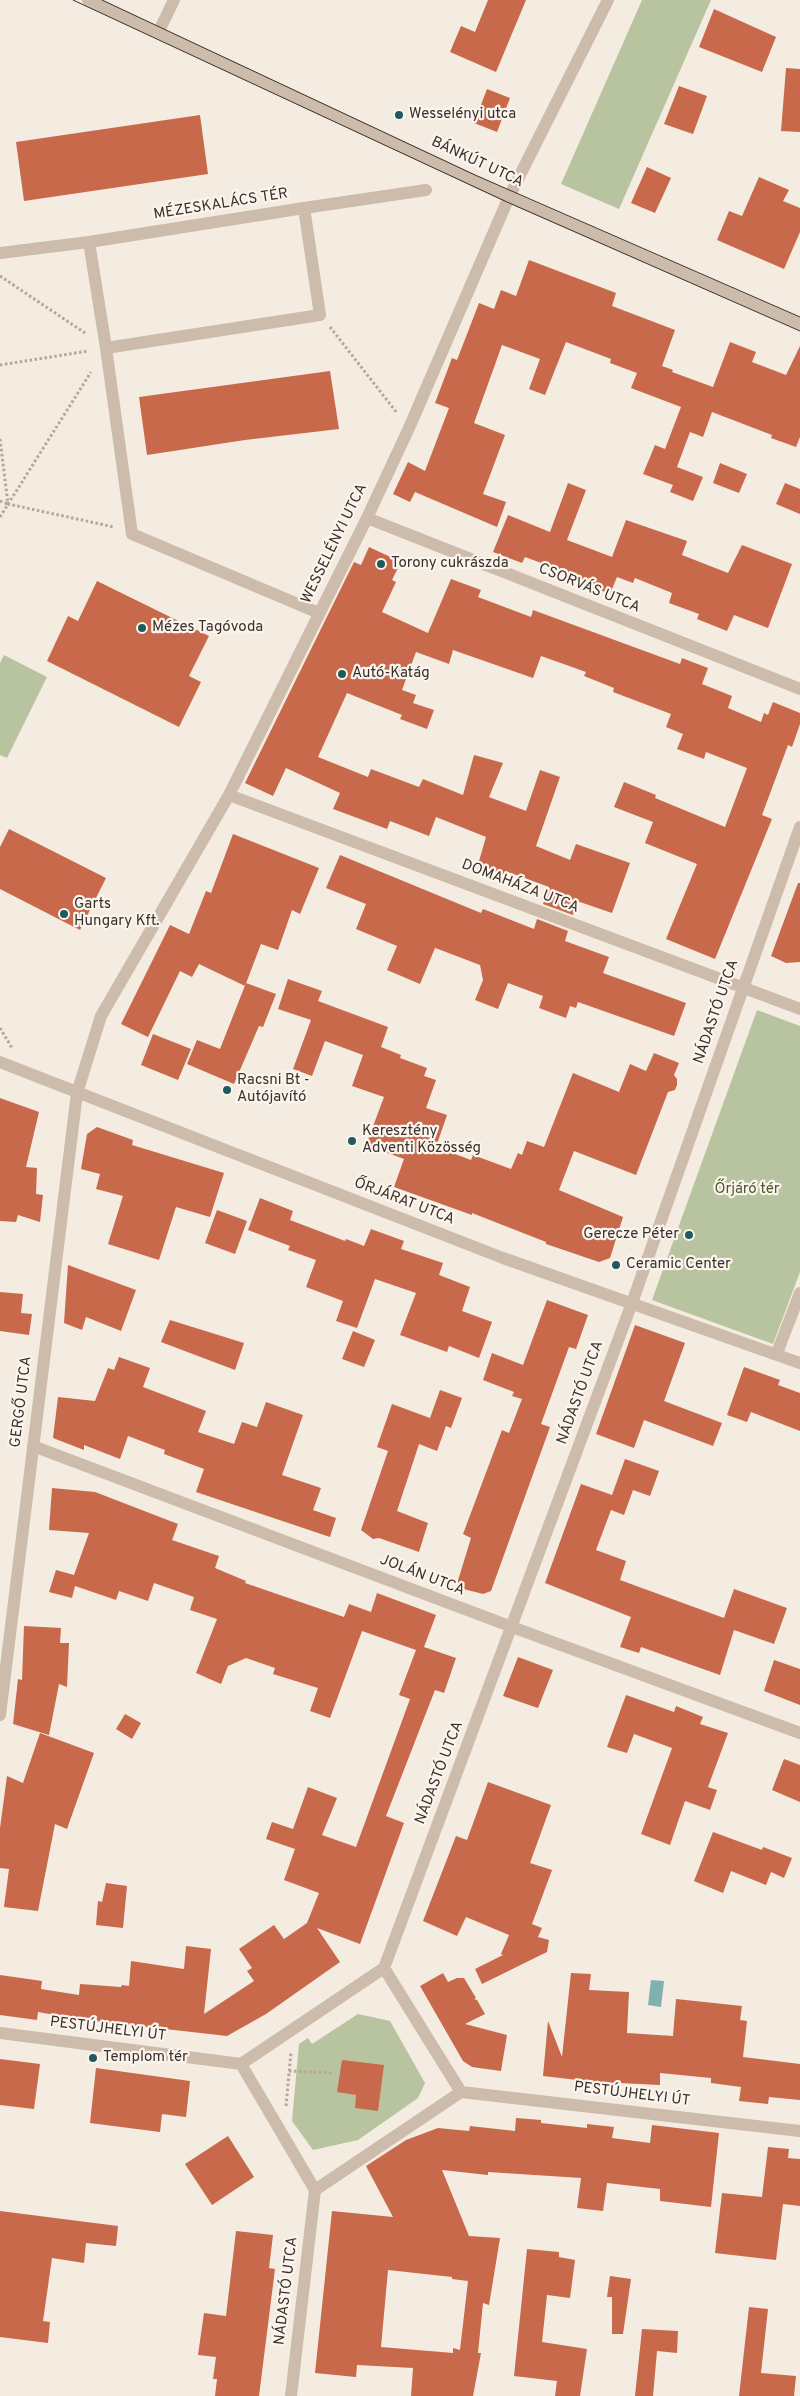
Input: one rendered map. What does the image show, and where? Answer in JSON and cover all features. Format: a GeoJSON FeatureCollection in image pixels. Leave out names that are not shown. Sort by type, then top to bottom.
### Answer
{"type":"FeatureCollection","features":[{"type":"Feature","properties":{"kind":"street","name":"BÁNKÚT UTCA"},"geometry":{"type":"LineString","coordinates":[[88,0],[509,197],[800,324]]}},
{"type":"Feature","properties":{"kind":"street"},"geometry":{"type":"LineString","coordinates":[[158,33],[174,0]]}},
{"type":"Feature","properties":{"kind":"street","name":"WESSELÉNYI UTCA"},"geometry":{"type":"LineString","coordinates":[[77,1093],[101,1016],[229,795],[367,518],[409,428],[509,197],[608,0]]}},
{"type":"Feature","properties":{"kind":"street"},"geometry":{"type":"LineString","coordinates":[[304,208],[426,190]]}},
{"type":"Feature","properties":{"kind":"street","name":"MÉZESKALÁCS TÉR"},"geometry":{"type":"LineString","coordinates":[[0,253],[89,242],[304,208],[320,315]]}},
{"type":"Feature","properties":{"kind":"street"},"geometry":{"type":"LineString","coordinates":[[89,242],[132,534],[319,614]]}},
{"type":"Feature","properties":{"kind":"street"},"geometry":{"type":"LineString","coordinates":[[106,348],[320,315]]}},
{"type":"Feature","properties":{"kind":"street","name":"CSORVÁS UTCA"},"geometry":{"type":"LineString","coordinates":[[367,518],[800,689]]}},
{"type":"Feature","properties":{"kind":"street","name":"DOMAHÁZA UTCA"},"geometry":{"type":"LineString","coordinates":[[229,795],[800,1009]]}},
{"type":"Feature","properties":{"kind":"street","name":"NÁDASTÓ UTCA"},"geometry":{"type":"LineString","coordinates":[[384,1968],[632,1303],[800,827]]}},
{"type":"Feature","properties":{"kind":"street","name":"ŐRJÁRAT UTCA"},"geometry":{"type":"LineString","coordinates":[[0,1062],[503,1258],[800,1363]]}},
{"type":"Feature","properties":{"kind":"street","name":"GERGŐ UTCA"},"geometry":{"type":"LineString","coordinates":[[0,1715],[77,1093]]}},
{"type":"Feature","properties":{"kind":"street"},"geometry":{"type":"LineString","coordinates":[[778,1354],[800,1293]]}},
{"type":"Feature","properties":{"kind":"street","name":"JOLÁN UTCA"},"geometry":{"type":"LineString","coordinates":[[34,1446],[512,1628],[800,1733]]}},
{"type":"Feature","properties":{"kind":"street"},"geometry":{"type":"LineString","coordinates":[[384,1968],[461,2092],[315,2190],[241,2064],[384,1968]]}},
{"type":"Feature","properties":{"kind":"street","name":"PESTÚJHELYI ÚT"},"geometry":{"type":"LineString","coordinates":[[0,2033],[241,2064]]}},
{"type":"Feature","properties":{"kind":"street","name":"PESTÚJHELYI ÚT"},"geometry":{"type":"LineString","coordinates":[[461,2092],[800,2131]]}},
{"type":"Feature","properties":{"kind":"street","name":"NÁDASTÓ UTCA"},"geometry":{"type":"LineString","coordinates":[[291,2396],[315,2190]]}},
{"type":"Feature","properties":{"kind":"path"},"geometry":{"type":"LineString","coordinates":[[0,276],[106,348]]}},
{"type":"Feature","properties":{"kind":"path"},"geometry":{"type":"LineString","coordinates":[[320,315],[409,428]]}},
{"type":"Feature","properties":{"kind":"path"},"geometry":{"type":"LineString","coordinates":[[0,365],[106,348]]}},
{"type":"Feature","properties":{"kind":"path"},"geometry":{"type":"LineString","coordinates":[[0,517],[106,348]]}},
{"type":"Feature","properties":{"kind":"path"},"geometry":{"type":"LineString","coordinates":[[0,439],[8,504]]}},
{"type":"Feature","properties":{"kind":"path"},"geometry":{"type":"LineString","coordinates":[[0,501],[132,531]]}},
{"type":"Feature","properties":{"kind":"path"},"geometry":{"type":"LineString","coordinates":[[284,2136],[293,2029]]}},
{"type":"Feature","properties":{"kind":"path"},"geometry":{"type":"LineString","coordinates":[[290,2071],[332,2073]]}},
{"type":"Feature","properties":{"kind":"green space"},"geometry":{"type":"Polygon","coordinates":[[[642,0],[711,0],[619,209],[561,184],[642,0]]]}},
{"type":"Feature","properties":{"kind":"green space"},"geometry":{"type":"Polygon","coordinates":[[[4,655],[47,677],[7,758],[0,755],[0,663],[4,655]]]}},
{"type":"Feature","properties":{"kind":"green space","name":"Őrjáró tér"},"geometry":{"type":"Polygon","coordinates":[[[757,1010],[800,1026],[800,1272],[773,1344],[652,1300],[757,1010]]]}},
{"type":"Feature","properties":{"kind":"green space"},"geometry":{"type":"Polygon","coordinates":[[[358,2014],[390,2021],[425,2083],[418,2098],[358,2140],[313,2150],[292,2121],[299,2044],[308,2038],[312,2044],[358,2014]]]}},
{"type":"Feature","properties":{"kind":"water"},"geometry":{"type":"Polygon","coordinates":[[[651,1980],[664,1981],[661,2007],[648,2005],[651,1980]]]}},
{"type":"Feature","properties":{"kind":"building"},"geometry":{"type":"Polygon","coordinates":[[[488,0],[526,0],[496,72],[450,52],[461,26],[475,32],[488,0]]]}},
{"type":"Feature","properties":{"kind":"building"},"geometry":{"type":"Polygon","coordinates":[[[714,9],[776,37],[762,72],[699,47],[714,9]]]}},
{"type":"Feature","properties":{"kind":"building"},"geometry":{"type":"Polygon","coordinates":[[[786,68],[800,69],[800,132],[781,131],[786,68]]]}},
{"type":"Feature","properties":{"kind":"building"},"geometry":{"type":"Polygon","coordinates":[[[679,86],[707,96],[693,134],[664,124],[679,86]]]}},
{"type":"Feature","properties":{"kind":"building"},"geometry":{"type":"Polygon","coordinates":[[[487,89],[510,98],[497,132],[474,123],[487,89]]]}},
{"type":"Feature","properties":{"kind":"building"},"geometry":{"type":"Polygon","coordinates":[[[200,115],[208,174],[24,201],[16,142],[200,115]]]}},
{"type":"Feature","properties":{"kind":"building"},"geometry":{"type":"Polygon","coordinates":[[[647,167],[671,178],[655,213],[631,203],[647,167]]]}},
{"type":"Feature","properties":{"kind":"building"},"geometry":{"type":"Polygon","coordinates":[[[759,177],[789,190],[783,201],[800,208],[800,232],[784,269],[717,240],[729,211],[742,216],[759,177]]]}},
{"type":"Feature","properties":{"kind":"building"},"geometry":{"type":"Polygon","coordinates":[[[529,260],[616,293],[612,306],[675,330],[662,366],[673,370],[672,372],[713,387],[730,342],[756,352],[752,362],[786,375],[800,346],[800,437],[796,447],[771,438],[772,435],[712,412],[703,437],[690,432],[677,467],[703,477],[693,501],[670,492],[673,485],[643,474],[655,445],[665,449],[681,407],[631,388],[637,373],[610,363],[611,359],[566,342],[545,395],[529,389],[540,359],[502,345],[474,423],[505,435],[483,494],[506,502],[497,527],[415,492],[410,502],[393,494],[408,462],[425,471],[449,408],[435,403],[452,358],[457,360],[479,303],[494,309],[501,290],[516,296],[529,260]]]}},
{"type":"Feature","properties":{"kind":"building"},"geometry":{"type":"Polygon","coordinates":[[[330,371],[339,429],[245,440],[147,455],[139,397],[330,371]]]}},
{"type":"Feature","properties":{"kind":"building"},"geometry":{"type":"Polygon","coordinates":[[[720,463],[747,474],[739,493],[713,483],[720,463]]]}},
{"type":"Feature","properties":{"kind":"building"},"geometry":{"type":"Polygon","coordinates":[[[568,483],[586,490],[567,540],[612,557],[626,520],[687,541],[682,555],[728,573],[742,545],[792,564],[768,628],[734,615],[727,631],[697,619],[699,614],[669,603],[672,593],[635,578],[633,583],[617,577],[610,594],[565,576],[566,572],[525,557],[522,563],[493,552],[508,515],[550,532],[568,483]]]}},
{"type":"Feature","properties":{"kind":"building"},"geometry":{"type":"Polygon","coordinates":[[[785,483],[800,489],[800,514],[776,504],[785,483]]]}},
{"type":"Feature","properties":{"kind":"building"},"geometry":{"type":"Polygon","coordinates":[[[369,547],[401,562],[392,580],[396,582],[382,612],[428,633],[451,579],[481,590],[478,597],[531,617],[533,610],[680,664],[682,658],[708,668],[702,684],[732,696],[728,708],[761,722],[764,713],[768,715],[773,702],[800,713],[800,724],[792,747],[788,745],[762,815],[772,819],[715,959],[666,939],[697,864],[645,843],[653,822],[614,807],[624,782],[656,795],[655,798],[725,827],[747,768],[706,752],[704,759],[677,749],[683,734],[666,727],[671,714],[613,692],[614,688],[584,676],[586,672],[541,656],[533,678],[453,650],[449,664],[416,652],[402,690],[416,695],[413,703],[434,710],[427,729],[400,719],[402,715],[347,693],[318,757],[368,777],[371,769],[419,787],[423,779],[463,795],[474,755],[503,763],[489,797],[526,811],[540,770],[560,777],[536,846],[570,860],[576,844],[630,863],[612,913],[577,901],[573,915],[543,904],[549,887],[505,871],[504,875],[482,867],[479,861],[486,837],[436,817],[429,836],[390,821],[387,829],[333,809],[340,793],[286,768],[273,796],[245,783],[354,562],[361,565],[369,547]]]}},
{"type":"Feature","properties":{"kind":"building"},"geometry":{"type":"Polygon","coordinates":[[[97,581],[209,636],[189,676],[201,682],[179,727],[47,661],[68,616],[78,621],[97,581]]]}},
{"type":"Feature","properties":{"kind":"building"},"geometry":{"type":"Polygon","coordinates":[[[9,829],[106,878],[80,930],[0,889],[0,847],[9,829]]]}},
{"type":"Feature","properties":{"kind":"building"},"geometry":{"type":"Polygon","coordinates":[[[233,834],[319,868],[300,914],[292,910],[278,950],[261,944],[245,986],[199,964],[192,977],[180,971],[148,1037],[121,1024],[170,925],[189,934],[206,891],[211,893],[233,834]]]}},
{"type":"Feature","properties":{"kind":"building"},"geometry":{"type":"Polygon","coordinates":[[[340,855],[481,913],[483,909],[534,929],[537,919],[568,931],[565,941],[609,957],[603,973],[686,1003],[674,1036],[578,1002],[576,1008],[570,1006],[566,1018],[539,1008],[543,996],[508,983],[498,1009],[475,1000],[483,980],[480,965],[435,948],[420,984],[387,970],[397,946],[356,929],[366,904],[326,888],[340,855]]]}},
{"type":"Feature","properties":{"kind":"building"},"geometry":{"type":"Polygon","coordinates":[[[798,883],[800,883],[800,962],[786,963],[771,956],[798,883]]]}},
{"type":"Feature","properties":{"kind":"building"},"geometry":{"type":"Polygon","coordinates":[[[288,979],[322,991],[318,1001],[388,1027],[381,1047],[401,1055],[400,1058],[427,1068],[424,1076],[436,1080],[426,1108],[447,1115],[436,1147],[471,1160],[473,1155],[511,1169],[518,1153],[522,1155],[527,1141],[544,1147],[573,1073],[619,1092],[630,1064],[646,1071],[654,1053],[679,1063],[674,1075],[677,1079],[677,1085],[675,1090],[668,1092],[636,1175],[574,1151],[559,1190],[623,1217],[610,1258],[599,1262],[546,1244],[546,1242],[472,1213],[472,1215],[394,1187],[404,1159],[366,1145],[384,1097],[352,1086],[363,1055],[325,1041],[312,1076],[293,1069],[311,1020],[278,1009],[288,979]]]}},
{"type":"Feature","properties":{"kind":"building"},"geometry":{"type":"Polygon","coordinates":[[[246,983],[276,994],[263,1027],[259,1026],[234,1084],[187,1064],[197,1040],[220,1049],[246,983]]]}},
{"type":"Feature","properties":{"kind":"building"},"geometry":{"type":"Polygon","coordinates":[[[153,1034],[191,1049],[178,1080],[141,1065],[153,1034]]]}},
{"type":"Feature","properties":{"kind":"building"},"geometry":{"type":"Polygon","coordinates":[[[0,1098],[39,1112],[26,1167],[37,1168],[36,1194],[43,1195],[40,1222],[18,1215],[16,1222],[0,1221],[0,1098]]]}},
{"type":"Feature","properties":{"kind":"building"},"geometry":{"type":"Polygon","coordinates":[[[97,1127],[133,1140],[132,1145],[224,1173],[210,1217],[176,1207],[159,1260],[108,1244],[123,1196],[96,1189],[100,1174],[81,1169],[87,1134],[97,1127]]]}},
{"type":"Feature","properties":{"kind":"building"},"geometry":{"type":"Polygon","coordinates":[[[260,1198],[293,1211],[290,1220],[345,1241],[346,1239],[364,1246],[371,1229],[404,1241],[401,1249],[443,1263],[439,1275],[470,1287],[462,1311],[492,1322],[479,1358],[449,1346],[447,1352],[400,1335],[416,1293],[375,1279],[357,1328],[336,1321],[343,1301],[306,1287],[316,1260],[288,1250],[290,1246],[248,1230],[260,1198]]]}},
{"type":"Feature","properties":{"kind":"building"},"geometry":{"type":"Polygon","coordinates":[[[217,1210],[247,1221],[235,1254],[205,1243],[217,1210]]]}},
{"type":"Feature","properties":{"kind":"building"},"geometry":{"type":"Polygon","coordinates":[[[68,1265],[136,1290],[121,1331],[86,1317],[82,1330],[64,1323],[68,1265]]]}},
{"type":"Feature","properties":{"kind":"building"},"geometry":{"type":"Polygon","coordinates":[[[0,1292],[23,1294],[21,1313],[32,1314],[29,1335],[0,1331],[0,1292]]]}},
{"type":"Feature","properties":{"kind":"building"},"geometry":{"type":"Polygon","coordinates":[[[547,1300],[588,1315],[576,1349],[569,1347],[541,1424],[550,1427],[491,1591],[483,1594],[456,1587],[471,1538],[463,1534],[502,1430],[509,1433],[522,1399],[512,1396],[514,1392],[483,1380],[492,1353],[523,1365],[547,1300]]]}},
{"type":"Feature","properties":{"kind":"building"},"geometry":{"type":"Polygon","coordinates":[[[170,1320],[244,1343],[235,1370],[161,1342],[170,1320]]]}},
{"type":"Feature","properties":{"kind":"building"},"geometry":{"type":"Polygon","coordinates":[[[635,1325],[685,1343],[664,1401],[722,1423],[713,1446],[644,1420],[634,1448],[596,1434],[635,1325]]]}},
{"type":"Feature","properties":{"kind":"building"},"geometry":{"type":"Polygon","coordinates":[[[353,1331],[375,1340],[364,1367],[342,1359],[353,1331]]]}},
{"type":"Feature","properties":{"kind":"building"},"geometry":{"type":"Polygon","coordinates":[[[119,1357],[150,1368],[143,1387],[206,1411],[198,1432],[234,1444],[242,1422],[257,1427],[266,1402],[303,1415],[282,1475],[321,1488],[313,1510],[336,1518],[330,1537],[196,1492],[204,1469],[164,1454],[165,1450],[128,1436],[120,1459],[84,1445],[84,1450],[53,1438],[58,1397],[95,1401],[108,1368],[114,1370],[119,1357]]]}},
{"type":"Feature","properties":{"kind":"building"},"geometry":{"type":"Polygon","coordinates":[[[744,1367],[780,1380],[778,1385],[800,1393],[800,1431],[751,1412],[747,1422],[727,1415],[744,1367]]]}},
{"type":"Feature","properties":{"kind":"building"},"geometry":{"type":"Polygon","coordinates":[[[440,1390],[462,1398],[451,1428],[446,1426],[437,1451],[419,1444],[397,1511],[428,1523],[419,1552],[379,1538],[373,1539],[361,1530],[388,1451],[377,1447],[392,1404],[430,1418],[440,1390]]]}},
{"type":"Feature","properties":{"kind":"building"},"geometry":{"type":"Polygon","coordinates":[[[625,1459],[659,1471],[650,1496],[633,1490],[624,1515],[611,1510],[596,1550],[626,1561],[620,1580],[724,1618],[734,1589],[787,1608],[774,1644],[734,1630],[720,1675],[641,1647],[639,1653],[620,1647],[631,1617],[545,1583],[581,1484],[612,1495],[625,1459]]]}},
{"type":"Feature","properties":{"kind":"building"},"geometry":{"type":"Polygon","coordinates":[[[52,1488],[95,1492],[178,1524],[172,1540],[219,1556],[215,1568],[246,1581],[245,1583],[344,1617],[349,1604],[371,1612],[377,1593],[436,1615],[424,1647],[456,1658],[444,1693],[435,1690],[386,1816],[404,1823],[360,1944],[317,1928],[340,1962],[266,2014],[227,2036],[77,2019],[38,2012],[37,2020],[0,2015],[0,1975],[42,1981],[41,1989],[79,1995],[80,1984],[129,1986],[131,1961],[184,1969],[186,1946],[211,1949],[204,2014],[254,1981],[247,1971],[252,1968],[239,1949],[274,1925],[284,1939],[307,1923],[319,1893],[284,1880],[295,1849],[266,1839],[272,1822],[293,1829],[308,1787],[337,1798],[322,1835],[356,1847],[410,1699],[399,1695],[416,1650],[362,1631],[330,1718],[310,1711],[318,1688],[273,1674],[275,1668],[246,1658],[228,1666],[221,1684],[196,1673],[217,1619],[190,1610],[194,1597],[154,1583],[148,1601],[119,1591],[116,1600],[75,1586],[72,1598],[49,1592],[56,1570],[74,1575],[89,1533],[49,1530],[52,1488]]]}},
{"type":"Feature","properties":{"kind":"building"},"geometry":{"type":"Polygon","coordinates":[[[24,1626],[61,1628],[60,1643],[69,1643],[67,1687],[59,1684],[49,1735],[13,1724],[18,1679],[22,1680],[24,1626]]]}},
{"type":"Feature","properties":{"kind":"building"},"geometry":{"type":"Polygon","coordinates":[[[518,1657],[553,1670],[538,1708],[503,1696],[518,1657]]]}},
{"type":"Feature","properties":{"kind":"building"},"geometry":{"type":"Polygon","coordinates":[[[774,1660],[800,1669],[800,1705],[764,1691],[774,1660]]]}},
{"type":"Feature","properties":{"kind":"building"},"geometry":{"type":"Polygon","coordinates":[[[626,1695],[674,1712],[676,1706],[703,1717],[700,1724],[728,1733],[708,1787],[717,1790],[710,1810],[685,1801],[670,1845],[641,1834],[672,1748],[634,1734],[627,1753],[607,1747],[626,1695]]]}},
{"type":"Feature","properties":{"kind":"building"},"geometry":{"type":"Polygon","coordinates":[[[125,1714],[141,1723],[132,1739],[116,1729],[125,1714]]]}},
{"type":"Feature","properties":{"kind":"building"},"geometry":{"type":"Polygon","coordinates":[[[40,1733],[94,1753],[67,1829],[55,1824],[38,1911],[4,1907],[9,1869],[0,1868],[0,1828],[7,1776],[23,1783],[40,1733]]]}},
{"type":"Feature","properties":{"kind":"building"},"geometry":{"type":"Polygon","coordinates":[[[784,1759],[800,1765],[800,1802],[772,1790],[784,1759]]]}},
{"type":"Feature","properties":{"kind":"building"},"geometry":{"type":"Polygon","coordinates":[[[488,1782],[551,1805],[530,1863],[552,1870],[532,1924],[542,1928],[538,1937],[549,1940],[547,1952],[482,1984],[475,1969],[503,1955],[501,1954],[509,1935],[466,1917],[457,1936],[423,1921],[456,1836],[467,1840],[488,1782]]]}},
{"type":"Feature","properties":{"kind":"building"},"geometry":{"type":"Polygon","coordinates":[[[713,1832],[762,1850],[763,1847],[792,1858],[784,1878],[771,1872],[766,1885],[731,1871],[723,1893],[694,1881],[713,1832]]]}},
{"type":"Feature","properties":{"kind":"building"},"geometry":{"type":"Polygon","coordinates":[[[106,1883],[127,1886],[123,1928],[96,1925],[98,1901],[102,1902],[106,1883]]]}},
{"type":"Feature","properties":{"kind":"building"},"geometry":{"type":"Polygon","coordinates":[[[443,1973],[448,1982],[457,1978],[464,1978],[476,1998],[474,1999],[477,2000],[485,2014],[465,2024],[507,2035],[501,2071],[472,2067],[463,2061],[420,1986],[443,1973]]]}},
{"type":"Feature","properties":{"kind":"building"},"geometry":{"type":"Polygon","coordinates":[[[571,1973],[591,1974],[589,1990],[629,1992],[627,2033],[673,2036],[676,1999],[742,2006],[740,2020],[747,2021],[743,2057],[800,2064],[800,2100],[769,2097],[768,2104],[739,2101],[741,2087],[711,2083],[711,2078],[660,2073],[660,2085],[620,2083],[620,2085],[543,2076],[548,2021],[562,2057],[571,1973]]]}},
{"type":"Feature","properties":{"kind":"building"},"geometry":{"type":"Polygon","coordinates":[[[0,2059],[40,2064],[34,2109],[0,2105],[0,2059]]]}},
{"type":"Feature","properties":{"kind":"building"},"geometry":{"type":"Polygon","coordinates":[[[342,2060],[384,2065],[378,2111],[355,2108],[356,2095],[337,2092],[342,2060]]]}},
{"type":"Feature","properties":{"kind":"building"},"geometry":{"type":"Polygon","coordinates":[[[96,2068],[190,2081],[186,2117],[162,2114],[160,2132],[90,2123],[96,2068]]]}},
{"type":"Feature","properties":{"kind":"building"},"geometry":{"type":"Polygon","coordinates":[[[516,2118],[541,2120],[541,2123],[587,2128],[587,2124],[614,2127],[612,2138],[650,2143],[652,2125],[719,2133],[711,2207],[660,2201],[660,2189],[607,2183],[603,2211],[577,2208],[581,2178],[488,2172],[488,2175],[442,2170],[469,2236],[500,2238],[489,2305],[483,2303],[478,2353],[481,2353],[473,2396],[411,2396],[413,2368],[357,2365],[356,2377],[315,2373],[332,2211],[393,2217],[366,2166],[406,2140],[438,2128],[469,2131],[470,2126],[515,2131],[516,2118]],[[388,2270],[381,2347],[453,2353],[453,2348],[460,2350],[468,2281],[452,2279],[452,2277],[388,2270]]]}},
{"type":"Feature","properties":{"kind":"building"},"geometry":{"type":"Polygon","coordinates":[[[228,2136],[254,2177],[212,2205],[185,2164],[228,2136]]]}},
{"type":"Feature","properties":{"kind":"building"},"geometry":{"type":"Polygon","coordinates":[[[768,2147],[789,2149],[788,2158],[800,2159],[800,2206],[783,2204],[776,2260],[715,2253],[722,2193],[762,2197],[768,2147]]]}},
{"type":"Feature","properties":{"kind":"building"},"geometry":{"type":"Polygon","coordinates":[[[0,2211],[118,2226],[116,2246],[86,2243],[84,2263],[52,2258],[43,2321],[50,2322],[48,2343],[0,2337],[0,2211]]]}},
{"type":"Feature","properties":{"kind":"building"},"geometry":{"type":"Polygon","coordinates":[[[236,2231],[273,2235],[269,2268],[275,2269],[259,2396],[215,2396],[217,2379],[213,2379],[216,2357],[198,2355],[204,2313],[226,2316],[236,2231]]]}},
{"type":"Feature","properties":{"kind":"building"},"geometry":{"type":"Polygon","coordinates":[[[527,2249],[559,2252],[559,2257],[575,2260],[570,2298],[547,2295],[542,2342],[587,2349],[580,2396],[555,2396],[557,2381],[514,2376],[527,2249]]]}},
{"type":"Feature","properties":{"kind":"building"},"geometry":{"type":"Polygon","coordinates":[[[610,2276],[631,2279],[623,2334],[612,2334],[612,2297],[607,2297],[610,2276]]]}},
{"type":"Feature","properties":{"kind":"building"},"geometry":{"type":"Polygon","coordinates":[[[749,2307],[768,2309],[761,2373],[796,2376],[794,2396],[739,2396],[749,2307]]]}},
{"type":"Feature","properties":{"kind":"building"},"geometry":{"type":"Polygon","coordinates":[[[642,2329],[678,2331],[677,2353],[657,2351],[653,2396],[635,2396],[642,2329]]]}},
{"type":"Feature","properties":{"kind":"tram line"},"geometry":{"type":"LineString","coordinates":[[73,0],[507,202],[800,331]]}},
{"type":"Feature","properties":{"kind":"tram line"},"geometry":{"type":"LineString","coordinates":[[102,0],[475,175],[800,317]]}},
{"type":"Feature","properties":{"kind":"place","name":"Wesselényi utca"},"geometry":{"type":"Point","coordinates":[399,115]}},
{"type":"Feature","properties":{"kind":"place","name":"Torony cukrászda"},"geometry":{"type":"Point","coordinates":[381,564]}},
{"type":"Feature","properties":{"kind":"place","name":"Mézes Tagóvoda"},"geometry":{"type":"Point","coordinates":[142,628]}},
{"type":"Feature","properties":{"kind":"place","name":"Autó-Katág"},"geometry":{"type":"Point","coordinates":[342,674]}},
{"type":"Feature","properties":{"kind":"place","name":"Garts Hungary Kft."},"geometry":{"type":"Point","coordinates":[64,914]}},
{"type":"Feature","properties":{"kind":"place","name":"Racsni Bt - Autójavító"},"geometry":{"type":"Point","coordinates":[227,1090]}},
{"type":"Feature","properties":{"kind":"place","name":"Keresztény Adventi Közösség"},"geometry":{"type":"Point","coordinates":[352,1141]}},
{"type":"Feature","properties":{"kind":"place","name":"Gerecze Péter"},"geometry":{"type":"Point","coordinates":[689,1235]}},
{"type":"Feature","properties":{"kind":"place","name":"Ceramic Center"},"geometry":{"type":"Point","coordinates":[616,1265]}},
{"type":"Feature","properties":{"kind":"place","name":"Templom tér"},"geometry":{"type":"Point","coordinates":[93,2058]}}]}
